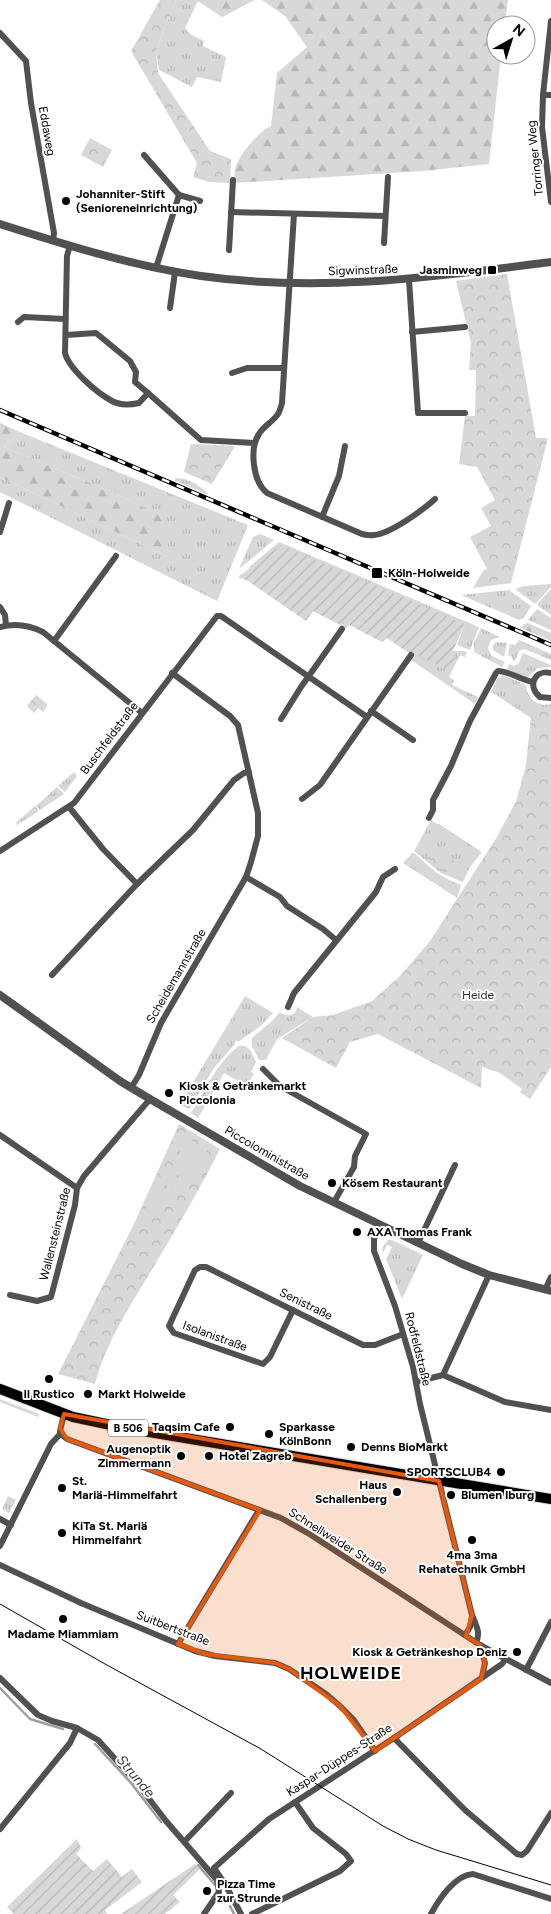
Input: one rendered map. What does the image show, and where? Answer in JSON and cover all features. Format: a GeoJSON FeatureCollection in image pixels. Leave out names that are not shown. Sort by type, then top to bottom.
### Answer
{"type":"FeatureCollection","features":[{"type":"Feature","properties":{"kind":"main road","name":"B 506"},"geometry":{"type":"LineString","coordinates":[[0,1389],[64,1414],[183,1439],[551,1499]]}},
{"type":"Feature","properties":{"kind":"street","name":"Torringer Weg"},"geometry":{"type":"LineString","coordinates":[[551,21],[543,95],[542,127],[551,202]]}},
{"type":"Feature","properties":{"kind":"street","name":"Eddaweg"},"geometry":{"type":"LineString","coordinates":[[0,33],[26,61],[29,91],[54,234],[53,241]]}},
{"type":"Feature","properties":{"kind":"street"},"geometry":{"type":"LineString","coordinates":[[543,95],[551,95]]}},
{"type":"Feature","properties":{"kind":"street"},"geometry":{"type":"LineString","coordinates":[[144,155],[179,195],[200,201]]}},
{"type":"Feature","properties":{"kind":"street"},"geometry":{"type":"LineString","coordinates":[[384,243],[388,177]]}},
{"type":"Feature","properties":{"kind":"street"},"geometry":{"type":"LineString","coordinates":[[229,250],[233,180]]}},
{"type":"Feature","properties":{"kind":"street"},"geometry":{"type":"LineString","coordinates":[[156,268],[179,195]]}},
{"type":"Feature","properties":{"kind":"street"},"geometry":{"type":"LineString","coordinates":[[231,212],[385,216]]}},
{"type":"Feature","properties":{"kind":"street"},"geometry":{"type":"LineString","coordinates":[[294,214],[282,403],[277,415],[262,429],[254,443],[257,480],[261,488],[267,493],[362,534],[372,536],[385,532],[415,515],[435,499]]}},
{"type":"Feature","properties":{"kind":"street","name":"Sigwinstraße"},"geometry":{"type":"LineString","coordinates":[[0,224],[53,241],[175,272],[290,284],[409,280],[551,262]]}},
{"type":"Feature","properties":{"kind":"street"},"geometry":{"type":"LineString","coordinates":[[70,245],[67,256],[65,319],[65,353],[67,362],[76,373],[112,401],[126,405],[139,403],[148,393]]}},
{"type":"Feature","properties":{"kind":"street"},"geometry":{"type":"LineString","coordinates":[[170,308],[175,272]]}},
{"type":"Feature","properties":{"kind":"street"},"geometry":{"type":"LineString","coordinates":[[409,280],[418,413],[465,413]]}},
{"type":"Feature","properties":{"kind":"street"},"geometry":{"type":"LineString","coordinates":[[18,322],[24,317],[65,319]]}},
{"type":"Feature","properties":{"kind":"street"},"geometry":{"type":"LineString","coordinates":[[412,332],[465,326]]}},
{"type":"Feature","properties":{"kind":"street"},"geometry":{"type":"LineString","coordinates":[[66,335],[96,333],[130,361],[136,372],[135,382],[201,440],[254,443]]}},
{"type":"Feature","properties":{"kind":"street"},"geometry":{"type":"LineString","coordinates":[[232,373],[247,368],[284,368]]}},
{"type":"Feature","properties":{"kind":"street"},"geometry":{"type":"LineString","coordinates":[[322,517],[339,476],[345,446]]}},
{"type":"Feature","properties":{"kind":"street"},"geometry":{"type":"LineString","coordinates":[[0,532],[9,503]]}},
{"type":"Feature","properties":{"kind":"street"},"geometry":{"type":"LineString","coordinates":[[54,640],[116,556]]}},
{"type":"Feature","properties":{"kind":"street"},"geometry":{"type":"LineString","coordinates":[[0,607],[5,615],[3,626],[16,624],[34,628],[54,640],[142,713]]}},
{"type":"Feature","properties":{"kind":"street","name":"Buschfeldstraße"},"geometry":{"type":"LineString","coordinates":[[1,850],[69,807],[217,616],[221,616],[309,676]]}},
{"type":"Feature","properties":{"kind":"street"},"geometry":{"type":"LineString","coordinates":[[281,719],[342,629]]}},
{"type":"Feature","properties":{"kind":"street"},"geometry":{"type":"LineString","coordinates":[[302,799],[320,785],[411,656]]}},
{"type":"Feature","properties":{"kind":"street"},"geometry":{"type":"LineString","coordinates":[[429,818],[433,810],[433,800],[451,766],[470,722],[496,673],[504,671],[521,680],[533,682]]}},
{"type":"Feature","properties":{"kind":"street","name":"Scheidemannstraße"},"geometry":{"type":"LineString","coordinates":[[131,1088],[140,1075],[161,1023],[246,877],[256,848],[259,824],[238,725],[172,673]]}},
{"type":"Feature","properties":{"kind":"street"},"geometry":{"type":"LineString","coordinates":[[551,673],[538,674],[533,682],[536,694],[543,699],[551,698]]}},
{"type":"Feature","properties":{"kind":"street"},"geometry":{"type":"LineString","coordinates":[[309,676],[413,740]]}},
{"type":"Feature","properties":{"kind":"street"},"geometry":{"type":"LineString","coordinates":[[52,975],[137,884],[193,830],[239,776],[249,772]]}},
{"type":"Feature","properties":{"kind":"street"},"geometry":{"type":"LineString","coordinates":[[69,807],[103,849],[137,884]]}},
{"type":"Feature","properties":{"kind":"street"},"geometry":{"type":"LineString","coordinates":[[288,1007],[294,993],[376,892],[383,877],[394,869]]}},
{"type":"Feature","properties":{"kind":"street"},"geometry":{"type":"LineString","coordinates":[[246,877],[280,897],[286,906],[323,929],[336,940]]}},
{"type":"Feature","properties":{"kind":"street","name":"Piccoloministraße"},"geometry":{"type":"LineString","coordinates":[[0,995],[131,1088],[288,1179],[418,1244],[490,1275],[548,1290],[551,1277]]}},
{"type":"Feature","properties":{"kind":"street"},"geometry":{"type":"LineString","coordinates":[[263,1069],[280,1086],[366,1134],[355,1156],[354,1168],[334,1202]]}},
{"type":"Feature","properties":{"kind":"street","name":"Wallensteinstraße"},"geometry":{"type":"LineString","coordinates":[[10,1295],[37,1301],[51,1297],[78,1188],[84,1176],[150,1099]]}},
{"type":"Feature","properties":{"kind":"street"},"geometry":{"type":"LineString","coordinates":[[0,1135],[78,1188]]}},
{"type":"Feature","properties":{"kind":"street"},"geometry":{"type":"LineString","coordinates":[[418,1244],[455,1165]]}},
{"type":"Feature","properties":{"kind":"street","name":"Rodfeldstraße"},"geometry":{"type":"LineString","coordinates":[[380,1225],[374,1239],[374,1251],[395,1306],[416,1382],[472,1615],[479,1634],[478,1644]]}},
{"type":"Feature","properties":{"kind":"street","name":"Senistraße"},"geometry":{"type":"LineString","coordinates":[[200,1267],[206,1267],[366,1346],[376,1345],[403,1334]]}},
{"type":"Feature","properties":{"kind":"street","name":"Isolanistraße"},"geometry":{"type":"LineString","coordinates":[[200,1267],[195,1270],[170,1321],[170,1330],[174,1333],[263,1364],[270,1357],[292,1310]]}},
{"type":"Feature","properties":{"kind":"street"},"geometry":{"type":"LineString","coordinates":[[443,1375],[490,1275]]}},
{"type":"Feature","properties":{"kind":"street"},"geometry":{"type":"LineString","coordinates":[[416,1382],[443,1375],[505,1402],[551,1410]]}},
{"type":"Feature","properties":{"kind":"street"},"geometry":{"type":"LineString","coordinates":[[0,1546],[51,1444],[61,1433],[60,1428],[64,1414]]}},
{"type":"Feature","properties":{"kind":"street","name":"Schnellweider Straße"},"geometry":{"type":"LineString","coordinates":[[61,1433],[72,1440],[281,1518],[311,1535],[478,1644],[551,1683]]}},
{"type":"Feature","properties":{"kind":"street"},"geometry":{"type":"LineString","coordinates":[[178,1644],[259,1510]]}},
{"type":"Feature","properties":{"kind":"street"},"geometry":{"type":"LineString","coordinates":[[0,1520],[10,1525]]}},
{"type":"Feature","properties":{"kind":"street","name":"Suitbertstraße"},"geometry":{"type":"LineString","coordinates":[[0,1564],[81,1603],[205,1654],[275,1664],[289,1669],[340,1706],[353,1719],[375,1750]]}},
{"type":"Feature","properties":{"kind":"street"},"geometry":{"type":"LineString","coordinates":[[465,1636],[470,1627],[472,1615]]}},
{"type":"Feature","properties":{"kind":"street"},"geometry":{"type":"LineString","coordinates":[[526,1670],[551,1622]]}},
{"type":"Feature","properties":{"kind":"street"},"geometry":{"type":"LineString","coordinates":[[478,1644],[485,1663],[481,1679]]}},
{"type":"Feature","properties":{"kind":"street","name":"Kaspar-Düppes-Straße"},"geometry":{"type":"LineString","coordinates":[[240,1912],[214,1868],[262,1824],[394,1738],[481,1679],[505,1660]]}},
{"type":"Feature","properties":{"kind":"street"},"geometry":{"type":"LineString","coordinates":[[0,1678],[38,1715],[77,1728],[98,1740],[137,1783],[166,1821],[217,1880],[219,1892],[204,1914]]}},
{"type":"Feature","properties":{"kind":"street"},"geometry":{"type":"LineString","coordinates":[[0,1829],[70,1743],[77,1728]]}},
{"type":"Feature","properties":{"kind":"street"},"geometry":{"type":"LineString","coordinates":[[394,1738],[466,1810],[517,1854],[522,1856],[527,1851],[551,1813]]}},
{"type":"Feature","properties":{"kind":"street"},"geometry":{"type":"LineString","coordinates":[[185,1841],[231,1793]]}},
{"type":"Feature","properties":{"kind":"street"},"geometry":{"type":"LineString","coordinates":[[252,1914],[287,1895],[340,1871],[351,1861],[346,1854],[313,1828],[295,1802]]}},
{"type":"Feature","properties":{"kind":"street"},"geometry":{"type":"LineString","coordinates":[[431,1914],[437,1903],[467,1874],[473,1874],[551,1899]]}},
{"type":"Feature","properties":{"kind":"highlighted area"},"geometry":{"type":"Polygon","coordinates":[[[64,1414],[439,1481],[472,1615],[466,1636],[480,1645],[485,1663],[481,1679],[375,1751],[340,1706],[289,1669],[275,1663],[205,1654],[178,1644],[260,1510],[67,1439],[60,1428],[64,1414]]]}},
{"type":"Feature","properties":{"kind":"green space"},"geometry":{"type":"Polygon","coordinates":[[[160,0],[176,0],[156,51],[158,73],[210,151],[231,159],[230,183],[209,182],[193,177],[197,163],[131,51],[160,0]]]}},
{"type":"Feature","properties":{"kind":"green space"},"geometry":{"type":"Polygon","coordinates":[[[176,0],[254,0],[222,17],[198,1],[185,28],[190,34],[204,41],[203,46],[226,57],[221,82],[197,77],[192,87],[159,70],[156,51],[176,0]]]}},
{"type":"Feature","properties":{"kind":"green space"},"geometry":{"type":"Polygon","coordinates":[[[254,0],[222,17],[198,1],[254,0]]]}},
{"type":"Feature","properties":{"kind":"green space"},"geometry":{"type":"Polygon","coordinates":[[[262,0],[508,0],[506,15],[486,15],[486,65],[500,65],[489,164],[423,171],[234,183],[235,168],[241,155],[250,143],[271,126],[277,73],[307,47],[285,16],[262,0]]]}},
{"type":"Feature","properties":{"kind":"green space"},"geometry":{"type":"Polygon","coordinates":[[[90,138],[112,150],[103,167],[81,155],[90,138]]]}},
{"type":"Feature","properties":{"kind":"green space"},"geometry":{"type":"Polygon","coordinates":[[[507,274],[536,438],[548,438],[511,583],[473,588],[483,571],[487,569],[470,537],[491,526],[481,508],[495,500],[477,467],[459,464],[465,416],[475,416],[476,370],[469,370],[471,343],[456,281],[507,274]]]}},
{"type":"Feature","properties":{"kind":"green space"},"geometry":{"type":"Polygon","coordinates":[[[0,423],[20,432],[4,447],[114,493],[167,519],[168,557],[0,477],[0,423]]]}},
{"type":"Feature","properties":{"kind":"green space"},"geometry":{"type":"Polygon","coordinates":[[[20,432],[248,525],[217,601],[0,492],[0,477],[168,557],[166,519],[114,493],[4,447],[20,432]]]}},
{"type":"Feature","properties":{"kind":"green space"},"geometry":{"type":"Polygon","coordinates":[[[191,444],[235,446],[212,484],[184,472],[191,444]]]}},
{"type":"Feature","properties":{"kind":"green space"},"geometry":{"type":"Polygon","coordinates":[[[175,478],[185,479],[194,483],[209,495],[175,481],[175,478]]]}},
{"type":"Feature","properties":{"kind":"green space"},"geometry":{"type":"Polygon","coordinates":[[[260,534],[274,540],[239,569],[253,537],[260,534]]]}},
{"type":"Feature","properties":{"kind":"green space"},"geometry":{"type":"Polygon","coordinates":[[[279,542],[479,627],[470,650],[457,645],[465,624],[264,563],[248,568],[279,542]]]}},
{"type":"Feature","properties":{"kind":"green space"},"geometry":{"type":"Polygon","coordinates":[[[281,545],[465,624],[452,653],[455,659],[450,672],[415,654],[413,656],[387,638],[382,642],[349,625],[346,628],[313,611],[306,621],[248,581],[238,577],[281,545]]]}},
{"type":"Feature","properties":{"kind":"green space"},"geometry":{"type":"Polygon","coordinates":[[[551,584],[551,587],[535,604],[515,589],[524,586],[551,584]]]}},
{"type":"Feature","properties":{"kind":"green space"},"geometry":{"type":"Polygon","coordinates":[[[551,589],[551,615],[538,606],[538,603],[551,589]]]}},
{"type":"Feature","properties":{"kind":"green space"},"geometry":{"type":"Polygon","coordinates":[[[509,590],[531,606],[524,618],[519,620],[461,595],[509,590]]]}},
{"type":"Feature","properties":{"kind":"green space"},"geometry":{"type":"Polygon","coordinates":[[[537,609],[551,618],[551,630],[528,620],[537,609]]]}},
{"type":"Feature","properties":{"kind":"green space"},"geometry":{"type":"Polygon","coordinates":[[[528,623],[551,633],[551,641],[521,628],[524,624],[528,623]]]}},
{"type":"Feature","properties":{"kind":"green space"},"geometry":{"type":"Polygon","coordinates":[[[481,628],[500,637],[491,640],[488,648],[492,656],[505,662],[502,667],[474,652],[474,643],[481,628]]]}},
{"type":"Feature","properties":{"kind":"green space"},"geometry":{"type":"Polygon","coordinates":[[[519,640],[551,654],[551,660],[524,649],[519,651],[515,661],[513,661],[512,657],[508,655],[510,644],[515,645],[519,640]]]}},
{"type":"Feature","properties":{"kind":"green space"},"geometry":{"type":"Polygon","coordinates":[[[496,642],[507,643],[504,657],[493,650],[493,645],[496,642]]]}},
{"type":"Feature","properties":{"kind":"green space"},"geometry":{"type":"Polygon","coordinates":[[[453,651],[467,652],[465,657],[460,655],[449,677],[454,680],[452,685],[478,697],[481,692],[475,704],[411,660],[415,653],[452,653],[453,651]]]}},
{"type":"Feature","properties":{"kind":"green space"},"geometry":{"type":"Polygon","coordinates":[[[523,653],[551,665],[551,667],[538,668],[528,677],[522,677],[507,669],[509,664],[514,666],[519,663],[523,653]]]}},
{"type":"Feature","properties":{"kind":"green space"},"geometry":{"type":"Polygon","coordinates":[[[503,675],[526,685],[528,694],[537,703],[551,704],[551,714],[521,795],[504,823],[516,802],[526,766],[531,718],[491,692],[497,679],[503,675]]]}},
{"type":"Feature","properties":{"kind":"green space"},"geometry":{"type":"Polygon","coordinates":[[[36,695],[47,704],[43,712],[38,708],[34,713],[27,706],[36,695]]]}},
{"type":"Feature","properties":{"kind":"green space","name":"Heide"},"geometry":{"type":"Polygon","coordinates":[[[551,706],[551,1067],[530,1099],[520,1092],[522,1089],[500,1073],[482,1067],[481,1088],[378,1034],[350,1042],[336,1068],[282,1038],[313,1017],[333,1015],[372,1001],[401,975],[430,941],[495,840],[516,802],[526,766],[531,718],[538,708],[551,706]]]}},
{"type":"Feature","properties":{"kind":"green space"},"geometry":{"type":"Polygon","coordinates":[[[107,743],[110,744],[90,769],[82,771],[79,768],[107,743]]]}},
{"type":"Feature","properties":{"kind":"green space"},"geometry":{"type":"Polygon","coordinates":[[[74,772],[77,776],[65,792],[58,786],[74,772]]]}},
{"type":"Feature","properties":{"kind":"green space"},"geometry":{"type":"Polygon","coordinates":[[[57,787],[64,794],[40,810],[36,806],[57,787]]]}},
{"type":"Feature","properties":{"kind":"green space"},"geometry":{"type":"Polygon","coordinates":[[[35,806],[39,811],[17,825],[16,823],[35,806]]]}},
{"type":"Feature","properties":{"kind":"green space"},"geometry":{"type":"Polygon","coordinates":[[[431,820],[482,852],[470,867],[463,882],[441,873],[414,851],[431,820]]]}},
{"type":"Feature","properties":{"kind":"green space"},"geometry":{"type":"Polygon","coordinates":[[[412,853],[441,875],[461,885],[457,898],[403,863],[412,853]]]}},
{"type":"Feature","properties":{"kind":"green space"},"geometry":{"type":"Polygon","coordinates":[[[434,853],[438,856],[464,863],[466,868],[464,873],[457,876],[436,866],[432,863],[429,855],[434,853]]]}},
{"type":"Feature","properties":{"kind":"green space"},"geometry":{"type":"Polygon","coordinates":[[[245,996],[273,1013],[262,1025],[234,1043],[214,1068],[189,1109],[180,1104],[245,996]]]}},
{"type":"Feature","properties":{"kind":"green space"},"geometry":{"type":"Polygon","coordinates":[[[297,1007],[313,1017],[277,1039],[266,1060],[259,1060],[252,1046],[252,1038],[280,1012],[290,1015],[294,1013],[297,1007]]]}},
{"type":"Feature","properties":{"kind":"green space"},"geometry":{"type":"Polygon","coordinates":[[[239,1046],[248,1048],[252,1053],[256,1062],[251,1072],[254,1074],[247,1086],[224,1073],[198,1118],[191,1113],[218,1068],[239,1046]]]}},
{"type":"Feature","properties":{"kind":"green space"},"geometry":{"type":"Polygon","coordinates":[[[179,1124],[220,1149],[187,1211],[119,1326],[105,1354],[95,1384],[58,1374],[135,1222],[179,1124]]]}},
{"type":"Feature","properties":{"kind":"green space"},"geometry":{"type":"Polygon","coordinates":[[[187,1138],[208,1149],[191,1182],[170,1171],[187,1138]]]}},
{"type":"Feature","properties":{"kind":"green space"},"geometry":{"type":"Polygon","coordinates":[[[170,1175],[179,1180],[175,1190],[165,1185],[170,1175]]]}},
{"type":"Feature","properties":{"kind":"green space"},"geometry":{"type":"Polygon","coordinates":[[[157,1185],[173,1193],[160,1218],[145,1210],[157,1185]]]}},
{"type":"Feature","properties":{"kind":"green space"},"geometry":{"type":"Polygon","coordinates":[[[388,1240],[392,1240],[423,1255],[402,1299],[386,1259],[392,1247],[387,1245],[383,1253],[382,1248],[388,1240]]]}},
{"type":"Feature","properties":{"kind":"green space"},"geometry":{"type":"Polygon","coordinates":[[[0,1399],[39,1414],[38,1417],[0,1402],[0,1399]]]}},
{"type":"Feature","properties":{"kind":"green space"},"geometry":{"type":"Polygon","coordinates":[[[8,1496],[16,1500],[9,1513],[2,1509],[8,1496]]]}},
{"type":"Feature","properties":{"kind":"green space"},"geometry":{"type":"Polygon","coordinates":[[[77,1839],[81,1848],[76,1854],[93,1871],[107,1859],[122,1877],[132,1869],[142,1882],[105,1910],[107,1914],[14,1914],[7,1907],[77,1839]]]}},
{"type":"Feature","properties":{"kind":"green space"},"geometry":{"type":"Polygon","coordinates":[[[195,1864],[200,1869],[173,1895],[180,1902],[165,1914],[121,1914],[195,1864]]]}},
{"type":"Feature","properties":{"kind":"waterway","name":"Strunde"},"geometry":{"type":"LineString","coordinates":[[0,1688],[30,1719],[63,1729]]}},
{"type":"Feature","properties":{"kind":"waterway","name":"Strunde"},"geometry":{"type":"LineString","coordinates":[[95,1744],[131,1783],[161,1822]]}},
{"type":"Feature","properties":{"kind":"waterway","name":"Strunde"},"geometry":{"type":"LineString","coordinates":[[198,1865],[215,1885]]}},
{"type":"Feature","properties":{"kind":"waterway","name":"Strunde"},"geometry":{"type":"LineString","coordinates":[[230,1906],[234,1914]]}},
{"type":"Feature","properties":{"kind":"tram line"},"geometry":{"type":"LineString","coordinates":[[0,1604],[261,1749],[383,1826],[408,1839],[436,1850],[551,1885]]}},
{"type":"Feature","properties":{"kind":"railway"},"geometry":{"type":"LineString","coordinates":[[0,410],[551,645]]}},
{"type":"Feature","properties":{"kind":"place","name":"Johanniter-Stift (Senioreneinrichtung)"},"geometry":{"type":"Point","coordinates":[66,201]}},
{"type":"Feature","properties":{"kind":"place","name":"Jasminweg"},"geometry":{"type":"Point","coordinates":[492,270]}},
{"type":"Feature","properties":{"kind":"place","name":"Köln-Holweide"},"geometry":{"type":"Point","coordinates":[377,573]}},
{"type":"Feature","properties":{"kind":"place","name":"Kiosk & Getränkemarkt Piccolonia"},"geometry":{"type":"Point","coordinates":[169,1093]}},
{"type":"Feature","properties":{"kind":"place","name":"Kösem Restaurant"},"geometry":{"type":"Point","coordinates":[332,1183]}},
{"type":"Feature","properties":{"kind":"place","name":"AXA Thomas Frank"},"geometry":{"type":"Point","coordinates":[357,1232]}},
{"type":"Feature","properties":{"kind":"place","name":"Il Rustico"},"geometry":{"type":"Point","coordinates":[49,1379]}},
{"type":"Feature","properties":{"kind":"place","name":"Markt Holweide"},"geometry":{"type":"Point","coordinates":[88,1394]}},
{"type":"Feature","properties":{"kind":"place","name":"Taqsim Cafe"},"geometry":{"type":"Point","coordinates":[230,1427]}},
{"type":"Feature","properties":{"kind":"place","name":"Sparkasse KölnBonn"},"geometry":{"type":"Point","coordinates":[269,1434]}},
{"type":"Feature","properties":{"kind":"place","name":"Denns BioMarkt"},"geometry":{"type":"Point","coordinates":[351,1447]}},
{"type":"Feature","properties":{"kind":"place","name":"Augenoptik Zimmermann"},"geometry":{"type":"Point","coordinates":[181,1456]}},
{"type":"Feature","properties":{"kind":"place","name":"Hotel Zagreb"},"geometry":{"type":"Point","coordinates":[209,1456]}},
{"type":"Feature","properties":{"kind":"place","name":"SPORTSCLUB4"},"geometry":{"type":"Point","coordinates":[501,1472]}},
{"type":"Feature","properties":{"kind":"place","name":"St. Mariä-Himmelfahrt"},"geometry":{"type":"Point","coordinates":[62,1488]}},
{"type":"Feature","properties":{"kind":"place","name":"Haus Schallenberg"},"geometry":{"type":"Point","coordinates":[397,1492]}},
{"type":"Feature","properties":{"kind":"place","name":"Blumen Iburg"},"geometry":{"type":"Point","coordinates":[451,1495]}},
{"type":"Feature","properties":{"kind":"place","name":"KiTa St. Mariä Himmelfahrt"},"geometry":{"type":"Point","coordinates":[62,1533]}},
{"type":"Feature","properties":{"kind":"place","name":"4ma 3ma Rehatechnik GmbH"},"geometry":{"type":"Point","coordinates":[472,1540]}},
{"type":"Feature","properties":{"kind":"place","name":"Madame Miammiam"},"geometry":{"type":"Point","coordinates":[63,1619]}},
{"type":"Feature","properties":{"kind":"place","name":"Kiosk & Getränkeshop Deniz"},"geometry":{"type":"Point","coordinates":[517,1652]}},
{"type":"Feature","properties":{"kind":"place","name":"Pizza Time zur Strunde"},"geometry":{"type":"Point","coordinates":[207,1891]}},
{"type":"Feature","properties":{"kind":"district","name":"HOLWEIDE"},"geometry":{"type":"Point","coordinates":[351,1673]}}]}
